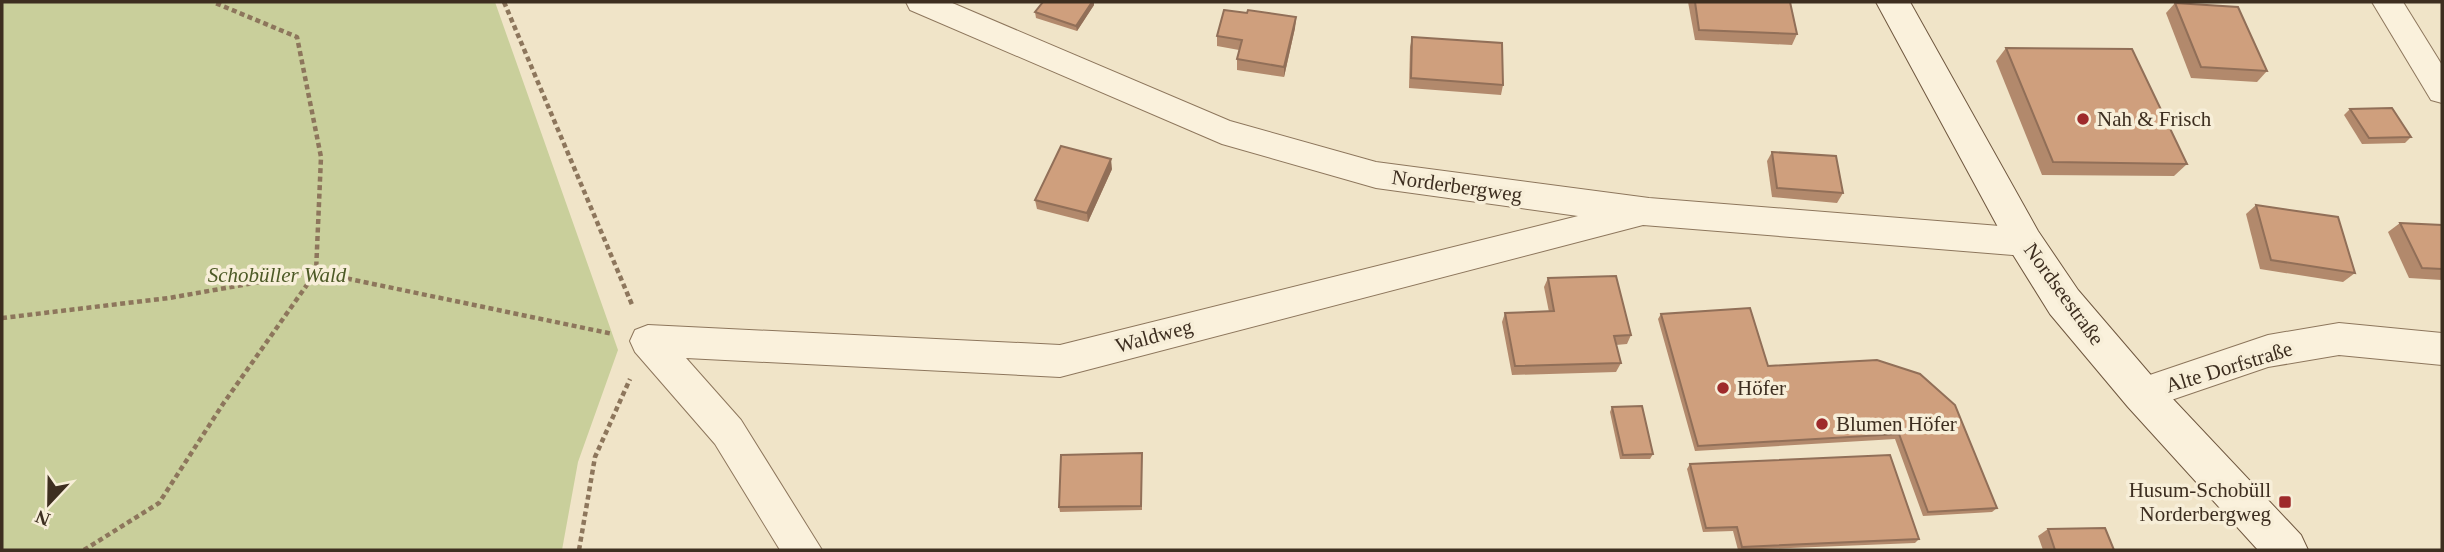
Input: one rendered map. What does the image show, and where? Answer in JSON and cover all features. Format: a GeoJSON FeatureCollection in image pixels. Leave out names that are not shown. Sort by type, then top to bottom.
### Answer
{"type":"FeatureCollection","features":[{"type":"Feature","properties":{"kind":"main road","name":"Nordseestraße"},"geometry":{"type":"LineString","coordinates":[[1893,2],[2025,242],[2064,302],[2142,394],[2286,550]]}},
{"type":"Feature","properties":{"kind":"street","name":"Norderbergweg"},"geometry":{"type":"LineString","coordinates":[[920,2],[1222,131],[1376,175],[1649,212],[2025,242]]}},
{"type":"Feature","properties":{"kind":"street"},"geometry":{"type":"LineString","coordinates":[[2387,2],[2442,91]]}},
{"type":"Feature","properties":{"kind":"street","name":"Waldweg"},"geometry":{"type":"LineString","coordinates":[[648,341],[1060,361],[1649,212]]}},
{"type":"Feature","properties":{"kind":"street","name":"Alte Dorfstraße"},"geometry":{"type":"LineString","coordinates":[[2142,394],[2268,351],[2339,339],[2442,349]]}},
{"type":"Feature","properties":{"kind":"street"},"geometry":{"type":"LineString","coordinates":[[648,341],[728,432],[802,550]]}},
{"type":"Feature","properties":{"kind":"path"},"geometry":{"type":"LineString","coordinates":[[84,550],[159,503],[223,404],[316,272],[321,157],[297,37],[214,2]]}},
{"type":"Feature","properties":{"kind":"path"},"geometry":{"type":"LineString","coordinates":[[504,2],[648,341],[596,457],[579,550]]}},
{"type":"Feature","properties":{"kind":"path"},"geometry":{"type":"LineString","coordinates":[[2,318],[169,298],[316,272],[648,341]]}},
{"type":"Feature","properties":{"kind":"green space","name":"Schobüller Wald"},"geometry":{"type":"Polygon","coordinates":[[[2,2],[495,2],[618,350],[578,462],[562,550],[2,550],[2,2]]]}},
{"type":"Feature","properties":{"kind":"building"},"geometry":{"type":"Polygon","coordinates":[[[1043,2],[1092,2],[1076,26],[1035,12],[1043,2]]]}},
{"type":"Feature","properties":{"kind":"building"},"geometry":{"type":"Polygon","coordinates":[[[1695,2],[1790,2],[1797,34],[1699,30],[1695,2]]]}},
{"type":"Feature","properties":{"kind":"building"},"geometry":{"type":"Polygon","coordinates":[[[2175,3],[2238,7],[2267,71],[2201,67],[2175,3]]]}},
{"type":"Feature","properties":{"kind":"building"},"geometry":{"type":"Polygon","coordinates":[[[1224,10],[1247,13],[1248,10],[1296,17],[1284,67],[1237,59],[1242,40],[1217,36],[1224,10]]]}},
{"type":"Feature","properties":{"kind":"building"},"geometry":{"type":"Polygon","coordinates":[[[1412,37],[1502,43],[1503,85],[1411,78],[1412,37]]]}},
{"type":"Feature","properties":{"kind":"building","name":"Nah & Frisch"},"geometry":{"type":"Polygon","coordinates":[[[2006,48],[2132,49],[2187,164],[2053,162],[2006,48]]]}},
{"type":"Feature","properties":{"kind":"building"},"geometry":{"type":"Polygon","coordinates":[[[2392,108],[2411,137],[2369,138],[2350,109],[2392,108]]]}},
{"type":"Feature","properties":{"kind":"building"},"geometry":{"type":"Polygon","coordinates":[[[1061,146],[1111,159],[1087,213],[1035,200],[1061,146]]]}},
{"type":"Feature","properties":{"kind":"building"},"geometry":{"type":"Polygon","coordinates":[[[1772,152],[1836,156],[1843,193],[1777,188],[1772,152]]]}},
{"type":"Feature","properties":{"kind":"building"},"geometry":{"type":"Polygon","coordinates":[[[2256,205],[2338,217],[2355,273],[2271,260],[2256,205]]]}},
{"type":"Feature","properties":{"kind":"building"},"geometry":{"type":"Polygon","coordinates":[[[2400,223],[2442,225],[2442,269],[2422,268],[2400,223]]]}},
{"type":"Feature","properties":{"kind":"building"},"geometry":{"type":"Polygon","coordinates":[[[1616,276],[1631,335],[1614,336],[1621,363],[1515,366],[1505,313],[1554,311],[1548,278],[1616,276]]]}},
{"type":"Feature","properties":{"kind":"building","name":"Blumen Höfer"},"geometry":{"type":"Polygon","coordinates":[[[1750,308],[1768,366],[1877,360],[1920,374],[1955,405],[1997,508],[1928,512],[1899,434],[1698,446],[1661,314],[1750,308]]]}},
{"type":"Feature","properties":{"kind":"building"},"geometry":{"type":"Polygon","coordinates":[[[1642,406],[1653,454],[1623,455],[1612,407],[1642,406]]]}},
{"type":"Feature","properties":{"kind":"building"},"geometry":{"type":"Polygon","coordinates":[[[1142,453],[1141,506],[1059,507],[1061,455],[1142,453]]]}},
{"type":"Feature","properties":{"kind":"building"},"geometry":{"type":"Polygon","coordinates":[[[1890,455],[1919,539],[1742,547],[1737,527],[1706,528],[1690,464],[1890,455]]]}},
{"type":"Feature","properties":{"kind":"building"},"geometry":{"type":"Polygon","coordinates":[[[2105,528],[2114,550],[2055,550],[2048,529],[2105,528]]]}},
{"type":"Feature","properties":{"kind":"place","name":"Nah & Frisch"},"geometry":{"type":"Point","coordinates":[2083,119]}},
{"type":"Feature","properties":{"kind":"place","name":"Höfer"},"geometry":{"type":"Point","coordinates":[1723,388]}},
{"type":"Feature","properties":{"kind":"place","name":"Blumen Höfer"},"geometry":{"type":"Point","coordinates":[1822,424]}},
{"type":"Feature","properties":{"kind":"place","name":"Husum-Schobüll Norderbergweg"},"geometry":{"type":"Point","coordinates":[2285,502]}}]}
